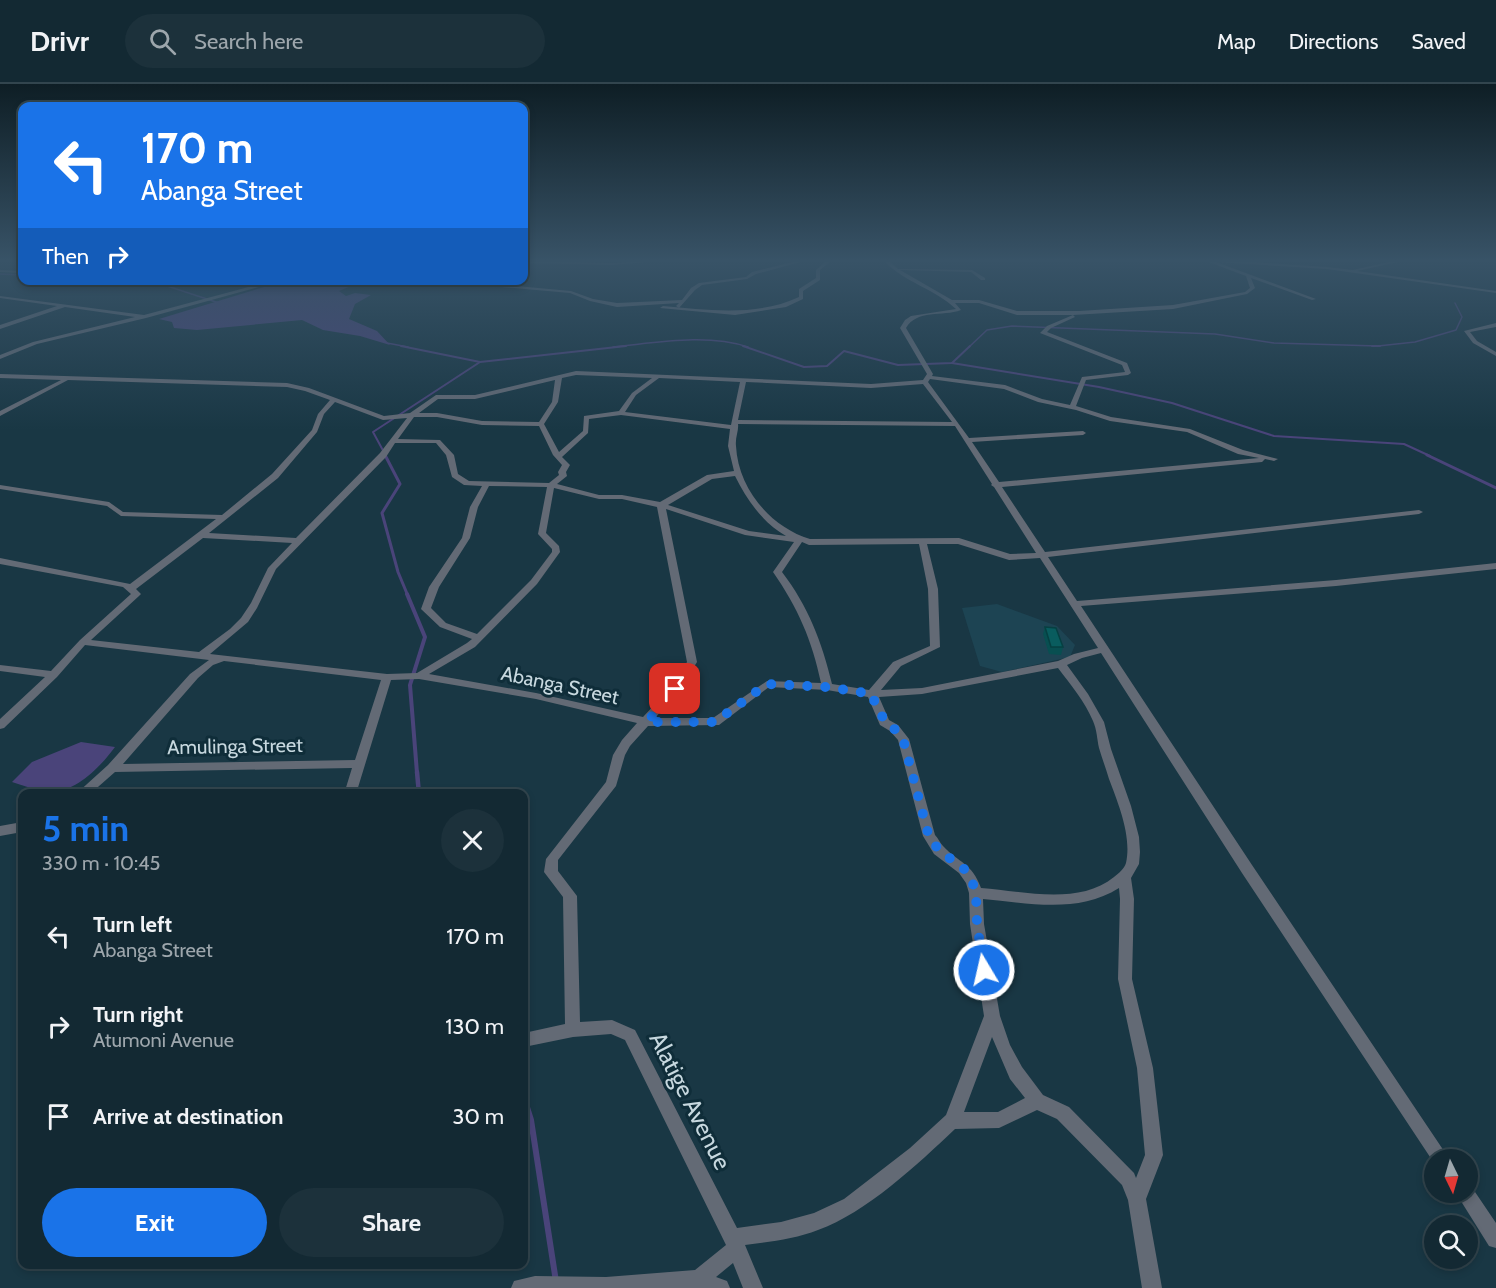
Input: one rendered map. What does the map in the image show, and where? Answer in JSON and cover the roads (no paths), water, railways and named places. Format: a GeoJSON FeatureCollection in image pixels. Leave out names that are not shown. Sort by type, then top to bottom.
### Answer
{"type":"FeatureCollection","features":[{"type":"Feature","properties":{"kind":"street"},"geometry":{"type":"LineString","coordinates":[[0,327],[31,317]]}},
{"type":"Feature","properties":{"kind":"street"},"geometry":{"type":"LineString","coordinates":[[0,357],[35,343],[143,317]]}},
{"type":"Feature","properties":{"kind":"street"},"geometry":{"type":"LineString","coordinates":[[912,317],[903,328],[929,371],[927,379],[1040,555],[1435,1149]]}},
{"type":"Feature","properties":{"kind":"street"},"geometry":{"type":"LineString","coordinates":[[1070,317],[1049,327],[1043,333],[1125,364],[1128,373],[1084,378],[1072,407]]}},
{"type":"Feature","properties":{"kind":"street"},"geometry":{"type":"LineString","coordinates":[[1496,325],[1467,331],[1475,342],[1496,354]]}},
{"type":"Feature","properties":{"kind":"street"},"geometry":{"type":"LineString","coordinates":[[202,655],[248,616],[260,597],[262,584],[272,568],[395,441],[412,415],[436,397],[475,397],[576,373],[872,386],[927,379],[1005,387],[1040,401],[1072,407],[1110,420],[1188,430],[1241,452],[1274,459],[995,485]]}},
{"type":"Feature","properties":{"kind":"street"},"geometry":{"type":"LineString","coordinates":[[0,376],[287,385],[334,399],[375,417],[436,415],[482,423],[541,424]]}},
{"type":"Feature","properties":{"kind":"street"},"geometry":{"type":"LineString","coordinates":[[541,424],[555,402],[559,376]]}},
{"type":"Feature","properties":{"kind":"street"},"geometry":{"type":"LineString","coordinates":[[621,413],[634,394],[657,377]]}},
{"type":"Feature","properties":{"kind":"street"},"geometry":{"type":"LineString","coordinates":[[0,414],[68,379]]}},
{"type":"Feature","properties":{"kind":"street"},"geometry":{"type":"LineString","coordinates":[[742,381],[732,444],[745,491],[767,516],[791,537],[800,540]]}},
{"type":"Feature","properties":{"kind":"street"},"geometry":{"type":"LineString","coordinates":[[132,588],[275,476],[315,431],[321,414],[334,399]]}},
{"type":"Feature","properties":{"kind":"street"},"geometry":{"type":"LineString","coordinates":[[559,456],[586,432],[584,421],[588,416],[621,413],[692,424],[957,424]]}},
{"type":"Feature","properties":{"kind":"street"},"geometry":{"type":"LineString","coordinates":[[420,676],[471,645],[520,597],[556,552],[556,548],[542,534],[551,485],[563,476],[562,472],[566,465],[541,424]]}},
{"type":"Feature","properties":{"kind":"street"},"geometry":{"type":"LineString","coordinates":[[967,440],[1083,434]]}},
{"type":"Feature","properties":{"kind":"street"},"geometry":{"type":"LineString","coordinates":[[395,441],[438,441],[450,455],[459,480],[486,485],[551,485],[599,497],[622,497],[661,505],[748,533],[800,540],[959,541],[1009,557],[1419,512]]}},
{"type":"Feature","properties":{"kind":"street"},"geometry":{"type":"LineString","coordinates":[[661,505],[710,477],[739,473]]}},
{"type":"Feature","properties":{"kind":"street"},"geometry":{"type":"LineString","coordinates":[[477,637],[443,625],[426,609],[434,587],[466,538],[474,507],[486,485]]}},
{"type":"Feature","properties":{"kind":"street"},"geometry":{"type":"LineString","coordinates":[[0,487],[109,504],[121,514],[224,517]]}},
{"type":"Feature","properties":{"kind":"street"},"geometry":{"type":"LineString","coordinates":[[573,1030],[570,896],[551,872],[552,859],[612,783],[619,755],[626,743],[675,689],[692,662],[661,505]]}},
{"type":"Feature","properties":{"kind":"street"},"geometry":{"type":"LineString","coordinates":[[201,535],[298,541]]}},
{"type":"Feature","properties":{"kind":"street"},"geometry":{"type":"LineString","coordinates":[[800,540],[777,572],[796,595],[819,644],[827,687]]}},
{"type":"Feature","properties":{"kind":"street"},"geometry":{"type":"LineString","coordinates":[[922,540],[933,589],[935,647],[897,664],[872,694],[884,722],[894,728],[903,739],[929,837],[945,855],[964,869],[976,893],[977,924],[992,1016],[1016,1072],[1037,1101],[1063,1113],[1128,1179],[1137,1199],[1152,1288]]}},
{"type":"Feature","properties":{"kind":"street"},"geometry":{"type":"LineString","coordinates":[[0,561],[68,572],[132,588],[136,594],[83,642],[53,675],[0,725]]}},
{"type":"Feature","properties":{"kind":"street"},"geometry":{"type":"LineString","coordinates":[[1073,604],[1336,584],[1496,566]]}},
{"type":"Feature","properties":{"kind":"street","name":"Abanga Street"},"geometry":{"type":"LineString","coordinates":[[83,642],[387,677],[420,676],[536,696],[647,722],[715,722],[767,684],[827,687],[872,694],[922,691],[1061,664],[1078,656],[1104,649]]}},
{"type":"Feature","properties":{"kind":"street"},"geometry":{"type":"LineString","coordinates":[[88,789],[112,768],[194,676],[209,663],[226,657]]}},
{"type":"Feature","properties":{"kind":"street"},"geometry":{"type":"LineString","coordinates":[[976,893],[1066,900],[1090,897],[1124,878],[1132,864],[1133,846],[1122,797],[1104,747],[1102,730],[1081,691],[1061,664]]}},
{"type":"Feature","properties":{"kind":"street"},"geometry":{"type":"LineString","coordinates":[[0,668],[53,675]]}},
{"type":"Feature","properties":{"kind":"street"},"geometry":{"type":"LineString","coordinates":[[351,789],[387,677]]}},
{"type":"Feature","properties":{"kind":"street","name":"Amulinga Street"},"geometry":{"type":"LineString","coordinates":[[112,768],[358,764]]}},
{"type":"Feature","properties":{"kind":"street"},"geometry":{"type":"LineString","coordinates":[[0,831],[18,828]]}},
{"type":"Feature","properties":{"kind":"street"},"geometry":{"type":"LineString","coordinates":[[1124,878],[1127,899],[1125,979],[1144,1068],[1154,1155],[1137,1199]]}},
{"type":"Feature","properties":{"kind":"street"},"geometry":{"type":"LineString","coordinates":[[699,1279],[735,1243],[816,1222],[850,1205],[916,1154],[952,1121],[992,1016]]}},
{"type":"Feature","properties":{"kind":"street","name":"Alatige Avenue"},"geometry":{"type":"LineString","coordinates":[[528,1039],[573,1030],[612,1027],[630,1035],[735,1243],[753,1288]]}},
{"type":"Feature","properties":{"kind":"street"},"geometry":{"type":"LineString","coordinates":[[952,1121],[999,1119],[1037,1101]]}},
{"type":"Feature","properties":{"kind":"street"},"geometry":{"type":"LineString","coordinates":[[1472,1203],[1496,1239]]}},
{"type":"Feature","properties":{"kind":"street"},"geometry":{"type":"LineString","coordinates":[[521,1288],[641,1286],[699,1279],[720,1288]]}},
{"type":"Feature","properties":{"kind":"waterway"},"geometry":{"type":"LineString","coordinates":[[1378,346],[1415,342],[1456,330],[1462,317]]}},
{"type":"Feature","properties":{"kind":"waterway"},"geometry":{"type":"LineString","coordinates":[[969,347],[987,330],[1012,326],[1215,334],[1274,343],[1378,346]]}},
{"type":"Feature","properties":{"kind":"waterway"},"geometry":{"type":"LineString","coordinates":[[613,347],[698,340],[748,347]]}},
{"type":"Feature","properties":{"kind":"waterway"},"geometry":{"type":"LineString","coordinates":[[387,343],[408,347]]}},
{"type":"Feature","properties":{"kind":"waterway"},"geometry":{"type":"LineString","coordinates":[[401,346],[480,362]]}},
{"type":"Feature","properties":{"kind":"waterway"},"geometry":{"type":"LineString","coordinates":[[480,362],[626,346]]}},
{"type":"Feature","properties":{"kind":"waterway"},"geometry":{"type":"LineString","coordinates":[[743,346],[804,367],[827,366],[844,351],[898,365],[952,363]]}},
{"type":"Feature","properties":{"kind":"waterway"},"geometry":{"type":"LineString","coordinates":[[952,363],[970,346]]}},
{"type":"Feature","properties":{"kind":"waterway"},"geometry":{"type":"LineString","coordinates":[[1372,346],[1378,346]]}},
{"type":"Feature","properties":{"kind":"waterway"},"geometry":{"type":"LineString","coordinates":[[386,456],[373,432],[480,362]]}},
{"type":"Feature","properties":{"kind":"waterway"},"geometry":{"type":"LineString","coordinates":[[952,363],[1099,387],[1172,403],[1274,436],[1404,444],[1430,456]]}},
{"type":"Feature","properties":{"kind":"waterway"},"geometry":{"type":"LineString","coordinates":[[385,455],[400,484],[382,513],[398,572],[408,596]]}},
{"type":"Feature","properties":{"kind":"waterway"},"geometry":{"type":"LineString","coordinates":[[1427,455],[1496,488]]}},
{"type":"Feature","properties":{"kind":"waterway"},"geometry":{"type":"LineString","coordinates":[[407,594],[425,637],[410,685],[417,773]]}},
{"type":"Feature","properties":{"kind":"waterway"},"geometry":{"type":"LineString","coordinates":[[417,772],[419,789]]}},
{"type":"Feature","properties":{"kind":"waterway"},"geometry":{"type":"LineString","coordinates":[[528,1111],[557,1288]]}}]}
